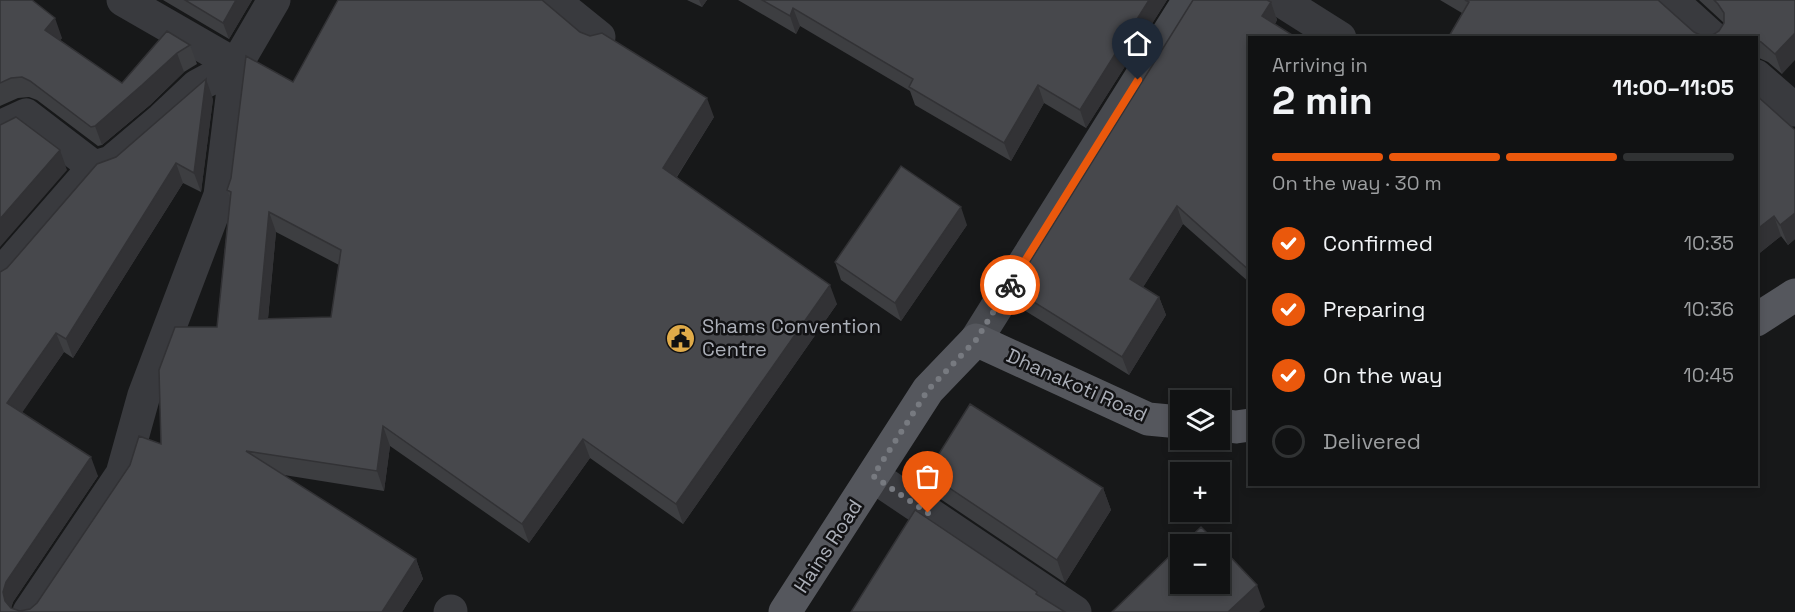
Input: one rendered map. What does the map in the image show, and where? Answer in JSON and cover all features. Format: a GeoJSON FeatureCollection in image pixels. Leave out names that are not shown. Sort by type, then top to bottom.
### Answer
{"type":"FeatureCollection","features":[{"type":"Feature","properties":{"kind":"main road"},"geometry":{"type":"LineString","coordinates":[[1758,319],[1795,295]]}},
{"type":"Feature","properties":{"kind":"main road","name":"Dhanakoti Road"},"geometry":{"type":"LineString","coordinates":[[976,340],[1148,419],[1170,421]]}},
{"type":"Feature","properties":{"kind":"main road","name":"Hains Road"},"geometry":{"type":"LineString","coordinates":[[785,612],[928,390],[976,340]]}},
{"type":"Feature","properties":{"kind":"main road"},"geometry":{"type":"LineString","coordinates":[[1230,426],[1248,424]]}},
{"type":"Feature","properties":{"kind":"street"},"geometry":{"type":"LineString","coordinates":[[123,0],[236,65]]}},
{"type":"Feature","properties":{"kind":"street"},"geometry":{"type":"LineString","coordinates":[[29,612],[122,474],[144,395],[220,195],[236,65],[274,0]]}},
{"type":"Feature","properties":{"kind":"street"},"geometry":{"type":"LineString","coordinates":[[554,0],[599,37]]}},
{"type":"Feature","properties":{"kind":"street","name":"Hains Road"},"geometry":{"type":"LineString","coordinates":[[976,340],[1188,0]]}},
{"type":"Feature","properties":{"kind":"street"},"geometry":{"type":"LineString","coordinates":[[1280,0],[1337,36]]}},
{"type":"Feature","properties":{"kind":"street"},"geometry":{"type":"LineString","coordinates":[[1671,0],[1711,36]]}},
{"type":"Feature","properties":{"kind":"street"},"geometry":{"type":"LineString","coordinates":[[0,275],[94,167],[111,162],[197,86],[236,65]]}},
{"type":"Feature","properties":{"kind":"street"},"geometry":{"type":"LineString","coordinates":[[1758,78],[1795,111]]}},
{"type":"Feature","properties":{"kind":"street"},"geometry":{"type":"LineString","coordinates":[[0,127],[26,116],[94,167]]}},
{"type":"Feature","properties":{"kind":"street"},"geometry":{"type":"LineString","coordinates":[[873,476],[1076,612]]}},
{"type":"Feature","properties":{"kind":"building"},"geometry":{"type":"Polygon","coordinates":[[[0,0],[32,0],[55,18],[45,30],[122,83],[167,31],[190,45],[177,53],[95,126],[91,127],[22,77],[11,78],[0,83],[0,0]]]}},
{"type":"Feature","properties":{"kind":"building"},"geometry":{"type":"Polygon","coordinates":[[[185,0],[236,0],[223,23],[185,0]]]}},
{"type":"Feature","properties":{"kind":"building"},"geometry":{"type":"Polygon","coordinates":[[[338,0],[542,0],[580,32],[590,36],[602,33],[707,98],[663,168],[830,285],[676,504],[583,439],[522,524],[383,426],[377,471],[246,451],[416,559],[382,612],[0,612],[0,272],[7,268],[97,164],[116,157],[206,79],[194,173],[176,163],[66,339],[56,333],[7,403],[91,457],[6,582],[3,592],[5,601],[11,608],[20,611],[30,609],[37,603],[130,465],[139,436],[161,444],[159,370],[175,327],[217,327],[231,192],[227,190],[231,178],[246,56],[293,82],[338,0]],[[269,212],[259,319],[331,317],[341,250],[269,212]]]}},
{"type":"Feature","properties":{"kind":"building"},"geometry":{"type":"Polygon","coordinates":[[[762,0],[1149,0],[1080,110],[1038,85],[1004,143],[909,87],[913,79],[793,8],[790,16],[762,0]]]}},
{"type":"Feature","properties":{"kind":"building"},"geometry":{"type":"Polygon","coordinates":[[[1193,0],[1267,0],[1271,2],[1262,16],[1294,36],[1248,36],[1248,269],[1177,206],[1130,279],[1159,297],[1122,357],[1013,289],[1193,0]]]}},
{"type":"Feature","properties":{"kind":"building"},"geometry":{"type":"Polygon","coordinates":[[[1465,0],[1658,0],[1694,32],[1702,36],[1449,36],[1469,2],[1465,0]]]}},
{"type":"Feature","properties":{"kind":"building"},"geometry":{"type":"Polygon","coordinates":[[[1714,0],[1795,0],[1795,33],[1775,54],[1758,41],[1758,36],[1711,36],[1719,31],[1724,23],[1724,13],[1714,0]]]}},
{"type":"Feature","properties":{"kind":"building"},"geometry":{"type":"Polygon","coordinates":[[[1758,97],[1795,130],[1795,213],[1780,225],[1774,216],[1758,228],[1758,97]]]}},
{"type":"Feature","properties":{"kind":"building"},"geometry":{"type":"Polygon","coordinates":[[[16,117],[60,150],[0,219],[0,125],[16,117]]]}},
{"type":"Feature","properties":{"kind":"building"},"geometry":{"type":"Polygon","coordinates":[[[901,166],[961,207],[895,303],[835,262],[901,166]]]}},
{"type":"Feature","properties":{"kind":"building"},"geometry":{"type":"Polygon","coordinates":[[[970,404],[1103,488],[1057,560],[927,473],[970,404]]]}},
{"type":"Feature","properties":{"kind":"building"},"geometry":{"type":"Polygon","coordinates":[[[915,510],[1037,592],[1036,594],[1065,612],[851,612],[915,510]]]}},
{"type":"Feature","properties":{"kind":"building"},"geometry":{"type":"Polygon","coordinates":[[[1201,527],[1208,534],[1194,534],[1201,527]]]}},
{"type":"Feature","properties":{"kind":"building"},"geometry":{"type":"Polygon","coordinates":[[[1170,556],[1170,594],[1230,594],[1230,557],[1257,585],[1228,612],[1112,612],[1170,556]]]}},
{"type":"Feature","properties":{"kind":"way so far"},"geometry":{"type":"LineString","coordinates":[[928,513],[873,476],[928,390],[976,340],[1010,285]]}},
{"type":"Feature","properties":{"kind":"place","name":"Shams Convention Centre"},"geometry":{"type":"Point","coordinates":[681,338]}},
{"type":"Feature","properties":{"kind":"route"},"geometry":{"type":"LineString","coordinates":[[1010,285],[1138,80]]}}]}
